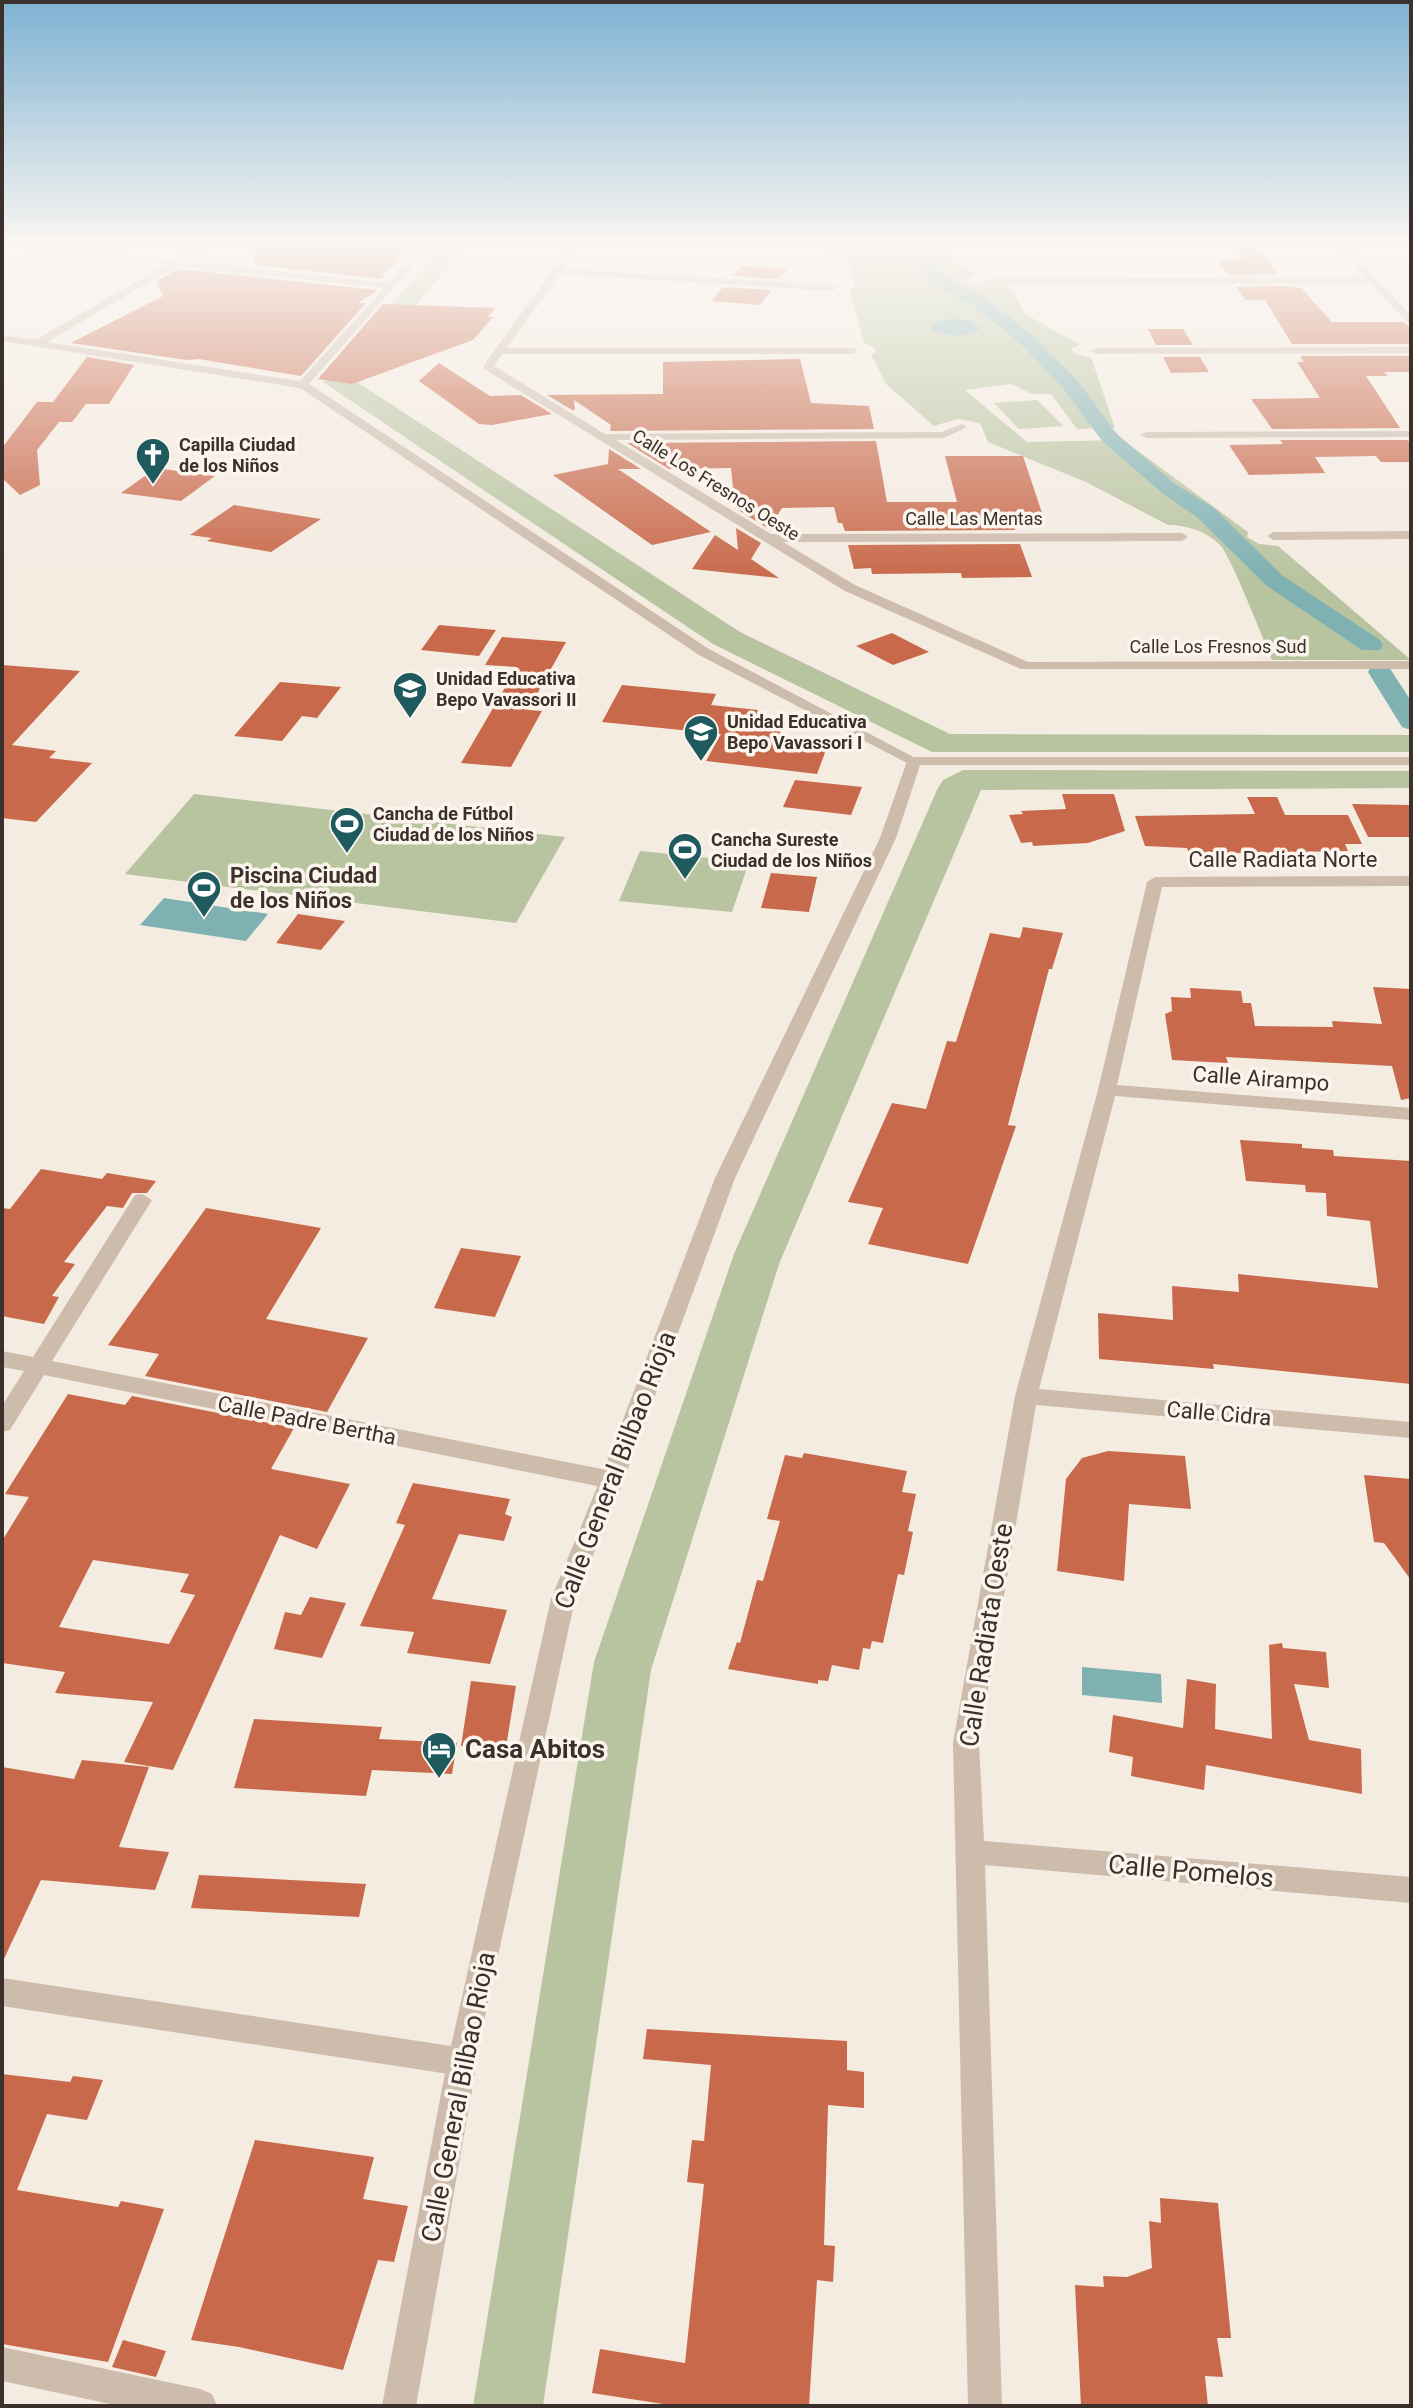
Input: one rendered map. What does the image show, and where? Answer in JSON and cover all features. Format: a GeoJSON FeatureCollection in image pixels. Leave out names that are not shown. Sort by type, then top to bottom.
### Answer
{"type":"FeatureCollection","features":[{"type":"Feature","properties":{"kind":"street"},"geometry":{"type":"LineString","coordinates":[[116,355],[303,385],[704,652],[914,761],[1411,761]]}},
{"type":"Feature","properties":{"kind":"street"},"geometry":{"type":"LineString","coordinates":[[303,385],[329,355]]}},
{"type":"Feature","properties":{"kind":"street","name":"Calle Los Fresnos Oeste"},"geometry":{"type":"LineString","coordinates":[[497,355],[488,367],[850,588],[1026,666]]}},
{"type":"Feature","properties":{"kind":"street"},"geometry":{"type":"LineString","coordinates":[[603,437],[944,435],[962,427]]}},
{"type":"Feature","properties":{"kind":"street"},"geometry":{"type":"LineString","coordinates":[[1146,435],[1411,434]]}},
{"type":"Feature","properties":{"kind":"street"},"geometry":{"type":"LineString","coordinates":[[1273,536],[1411,535]]}},
{"type":"Feature","properties":{"kind":"street","name":"Calle Las Mentas"},"geometry":{"type":"LineString","coordinates":[[767,538],[1182,537]]}},
{"type":"Feature","properties":{"kind":"street","name":"Calle Los Fresnos Sud"},"geometry":{"type":"LineString","coordinates":[[1026,666],[1411,665]]}},
{"type":"Feature","properties":{"kind":"street","name":"Calle General Bilbao Rioja"},"geometry":{"type":"LineString","coordinates":[[399,2406],[462,2062],[563,1599],[612,1480],[725,1178],[888,838],[914,761]]}},
{"type":"Feature","properties":{"kind":"street","name":"Calle Radiata Norte"},"geometry":{"type":"LineString","coordinates":[[1155,882],[1411,881]]}},
{"type":"Feature","properties":{"kind":"street","name":"Calle Radiata Oeste"},"geometry":{"type":"LineString","coordinates":[[985,2406],[966,1743],[1026,1396],[1107,1090],[1155,882]]}},
{"type":"Feature","properties":{"kind":"street","name":"Calle Airampo"},"geometry":{"type":"LineString","coordinates":[[1107,1090],[1411,1114]]}},
{"type":"Feature","properties":{"kind":"street"},"geometry":{"type":"LineString","coordinates":[[2,1424],[142,1200]]}},
{"type":"Feature","properties":{"kind":"street","name":"Calle Padre Bertha"},"geometry":{"type":"LineString","coordinates":[[2,1359],[612,1480]]}},
{"type":"Feature","properties":{"kind":"street","name":"Calle Cidra"},"geometry":{"type":"LineString","coordinates":[[1026,1396],[1411,1430]]}},
{"type":"Feature","properties":{"kind":"street","name":"Calle Pomelos"},"geometry":{"type":"LineString","coordinates":[[971,1852],[1411,1890]]}},
{"type":"Feature","properties":{"kind":"street"},"geometry":{"type":"LineString","coordinates":[[2,1992],[462,2062]]}},
{"type":"Feature","properties":{"kind":"street"},"geometry":{"type":"LineString","coordinates":[[2,2364],[200,2406]]}},
{"type":"Feature","properties":{"kind":"green space"},"geometry":{"type":"Polygon","coordinates":[[[346,355],[374,355],[354,380],[740,632],[950,734],[1411,735],[1411,752],[932,752],[713,644],[323,382],[346,355]]]}},
{"type":"Feature","properties":{"kind":"green space"},"geometry":{"type":"Polygon","coordinates":[[[871,355],[1091,357],[1115,428],[1077,429],[1051,394],[1032,394],[1011,384],[965,390],[1027,442],[1123,440],[1248,532],[1247,537],[1259,544],[1278,546],[1411,660],[1272,660],[1232,565],[1220,545],[1209,536],[1182,526],[1168,525],[1086,482],[988,442],[980,423],[957,419],[934,426],[887,385],[871,355]]]}},
{"type":"Feature","properties":{"kind":"green space"},"geometry":{"type":"Polygon","coordinates":[[[1037,400],[1064,426],[1019,429],[994,403],[1037,400]]]}},
{"type":"Feature","properties":{"kind":"green space"},"geometry":{"type":"Polygon","coordinates":[[[963,770],[1411,771],[1411,788],[981,790],[779,1264],[651,1670],[543,2406],[473,2406],[594,1662],[734,1254],[937,790],[943,780],[963,770]]]}},
{"type":"Feature","properties":{"kind":"green space","name":"Cancha de Fútbol Ciudad de los Niños"},"geometry":{"type":"Polygon","coordinates":[[[194,794],[565,837],[516,923],[125,874],[194,794]]]}},
{"type":"Feature","properties":{"kind":"green space","name":"Cancha Sureste Ciudad de los Niños"},"geometry":{"type":"Polygon","coordinates":[[[640,851],[749,862],[732,912],[619,901],[640,851]]]}},
{"type":"Feature","properties":{"kind":"water","name":"Piscina Ciudad de los Niños"},"geometry":{"type":"Polygon","coordinates":[[[164,898],[268,914],[246,941],[140,925],[164,898]]]}},
{"type":"Feature","properties":{"kind":"water"},"geometry":{"type":"Polygon","coordinates":[[[1082,1667],[1161,1674],[1162,1703],[1082,1695],[1082,1667]]]}},
{"type":"Feature","properties":{"kind":"building"},"geometry":{"type":"Polygon","coordinates":[[[155,355],[319,355],[301,376],[199,359],[155,355]]]}},
{"type":"Feature","properties":{"kind":"building"},"geometry":{"type":"Polygon","coordinates":[[[338,355],[431,355],[352,384],[318,379],[338,355]]]}},
{"type":"Feature","properties":{"kind":"building"},"geometry":{"type":"Polygon","coordinates":[[[1300,356],[1411,356],[1411,372],[1366,376],[1400,428],[1272,429],[1251,399],[1320,398],[1297,362],[1304,362],[1300,356]]]}},
{"type":"Feature","properties":{"kind":"building"},"geometry":{"type":"Polygon","coordinates":[[[87,357],[134,365],[109,404],[86,404],[72,422],[59,422],[37,450],[40,485],[20,495],[2,478],[2,448],[37,402],[53,402],[87,357]]]}},
{"type":"Feature","properties":{"kind":"building"},"geometry":{"type":"Polygon","coordinates":[[[1163,357],[1200,357],[1209,372],[1171,373],[1163,357]]]}},
{"type":"Feature","properties":{"kind":"building"},"geometry":{"type":"Polygon","coordinates":[[[800,359],[811,403],[869,406],[874,429],[610,431],[611,425],[574,400],[575,410],[572,410],[547,395],[663,394],[663,362],[800,359]]]}},
{"type":"Feature","properties":{"kind":"building"},"geometry":{"type":"Polygon","coordinates":[[[439,363],[490,396],[521,395],[552,414],[492,425],[479,424],[419,381],[439,363]]]}},
{"type":"Feature","properties":{"kind":"building"},"geometry":{"type":"Polygon","coordinates":[[[1280,440],[1408,440],[1411,462],[1381,462],[1376,456],[1315,457],[1325,473],[1249,475],[1229,445],[1283,444],[1280,440]]]}},
{"type":"Feature","properties":{"kind":"building"},"geometry":{"type":"Polygon","coordinates":[[[876,441],[887,502],[957,502],[945,456],[1023,456],[1045,522],[1012,522],[1015,530],[845,531],[842,523],[838,523],[834,507],[782,508],[769,529],[735,508],[731,468],[669,469],[627,443],[876,441]]]}},
{"type":"Feature","properties":{"kind":"building"},"geometry":{"type":"Polygon","coordinates":[[[609,449],[641,469],[618,469],[711,532],[652,545],[553,475],[608,464],[609,449]]]}},
{"type":"Feature","properties":{"kind":"building"},"geometry":{"type":"Polygon","coordinates":[[[156,468],[215,476],[181,501],[121,493],[156,468]]]}},
{"type":"Feature","properties":{"kind":"building"},"geometry":{"type":"Polygon","coordinates":[[[234,505],[321,519],[271,552],[190,535],[234,505]]]}},
{"type":"Feature","properties":{"kind":"building"},"geometry":{"type":"Polygon","coordinates":[[[736,528],[761,543],[751,559],[779,578],[692,569],[715,535],[738,550],[736,528]]]}},
{"type":"Feature","properties":{"kind":"building"},"geometry":{"type":"Polygon","coordinates":[[[1020,544],[1032,577],[962,578],[961,573],[872,574],[871,568],[854,569],[848,545],[1020,544]]]}},
{"type":"Feature","properties":{"kind":"building"},"geometry":{"type":"Polygon","coordinates":[[[439,625],[496,630],[479,656],[421,650],[439,625]]]}},
{"type":"Feature","properties":{"kind":"building"},"geometry":{"type":"Polygon","coordinates":[[[892,633],[929,652],[893,665],[856,646],[892,633]]]}},
{"type":"Feature","properties":{"kind":"building"},"geometry":{"type":"Polygon","coordinates":[[[502,637],[566,642],[528,710],[542,711],[511,767],[461,763],[517,667],[485,665],[502,637]]]}},
{"type":"Feature","properties":{"kind":"building"},"geometry":{"type":"Polygon","coordinates":[[[2,665],[80,671],[12,745],[56,751],[49,758],[92,763],[36,822],[2,818],[2,665]]]}},
{"type":"Feature","properties":{"kind":"building"},"geometry":{"type":"Polygon","coordinates":[[[280,682],[341,687],[317,718],[302,716],[282,741],[234,736],[280,682]]]}},
{"type":"Feature","properties":{"kind":"building"},"geometry":{"type":"Polygon","coordinates":[[[622,685],[716,694],[711,705],[758,710],[755,718],[786,721],[778,737],[829,742],[817,774],[706,761],[721,734],[602,722],[622,685]]]}},
{"type":"Feature","properties":{"kind":"building"},"geometry":{"type":"Polygon","coordinates":[[[795,780],[862,787],[851,815],[783,807],[795,780]]]}},
{"type":"Feature","properties":{"kind":"building"},"geometry":{"type":"Polygon","coordinates":[[[1062,794],[1114,794],[1125,831],[1088,843],[1033,846],[1032,842],[1021,843],[1009,815],[1023,814],[1021,811],[1066,809],[1062,794]]]}},
{"type":"Feature","properties":{"kind":"building"},"geometry":{"type":"Polygon","coordinates":[[[1247,797],[1277,797],[1285,815],[1348,815],[1362,844],[1345,844],[1348,851],[1189,854],[1187,848],[1145,846],[1135,816],[1255,814],[1247,797]]]}},
{"type":"Feature","properties":{"kind":"building"},"geometry":{"type":"Polygon","coordinates":[[[1352,804],[1411,805],[1411,837],[1368,837],[1352,804]]]}},
{"type":"Feature","properties":{"kind":"building"},"geometry":{"type":"Polygon","coordinates":[[[771,873],[817,877],[809,912],[761,908],[771,873]]]}},
{"type":"Feature","properties":{"kind":"building"},"geometry":{"type":"Polygon","coordinates":[[[298,914],[345,921],[321,950],[276,943],[298,914]]]}},
{"type":"Feature","properties":{"kind":"building"},"geometry":{"type":"Polygon","coordinates":[[[1023,927],[1063,933],[1052,969],[1049,969],[1008,1125],[1016,1126],[968,1264],[868,1244],[883,1208],[848,1202],[892,1103],[926,1109],[947,1041],[956,1042],[990,933],[1020,938],[1023,927]]]}},
{"type":"Feature","properties":{"kind":"building"},"geometry":{"type":"Polygon","coordinates":[[[1373,987],[1411,989],[1411,1098],[1401,1100],[1392,1066],[1226,1057],[1228,1063],[1172,1060],[1165,1014],[1172,1011],[1171,997],[1191,998],[1190,988],[1241,991],[1243,1003],[1251,1003],[1255,1026],[1333,1027],[1332,1021],[1382,1024],[1373,987]]]}},
{"type":"Feature","properties":{"kind":"building"},"geometry":{"type":"Polygon","coordinates":[[[1240,1140],[1302,1144],[1302,1148],[1333,1150],[1334,1156],[1411,1161],[1411,1384],[1213,1364],[1214,1369],[1099,1359],[1098,1313],[1173,1320],[1172,1286],[1239,1292],[1238,1274],[1378,1288],[1370,1221],[1327,1216],[1326,1193],[1306,1192],[1305,1185],[1246,1181],[1240,1140]]]}},
{"type":"Feature","properties":{"kind":"building"},"geometry":{"type":"Polygon","coordinates":[[[41,1169],[102,1179],[107,1173],[156,1181],[147,1193],[132,1193],[123,1208],[107,1206],[64,1262],[75,1264],[52,1296],[59,1297],[44,1324],[2,1316],[2,1208],[10,1209],[41,1169]]]}},
{"type":"Feature","properties":{"kind":"building"},"geometry":{"type":"Polygon","coordinates":[[[206,1208],[321,1228],[266,1319],[368,1338],[327,1412],[145,1376],[159,1354],[108,1345],[206,1208]]]}},
{"type":"Feature","properties":{"kind":"building"},"geometry":{"type":"Polygon","coordinates":[[[461,1248],[521,1256],[495,1317],[434,1308],[461,1248]]]}},
{"type":"Feature","properties":{"kind":"building"},"geometry":{"type":"Polygon","coordinates":[[[68,1394],[125,1405],[132,1396],[294,1428],[271,1469],[350,1484],[317,1549],[280,1535],[173,1770],[124,1762],[153,1702],[55,1693],[65,1672],[2,1663],[2,1541],[29,1497],[5,1494],[68,1394]],[[93,1560],[59,1627],[169,1644],[195,1595],[180,1592],[189,1574],[93,1560]]]}},
{"type":"Feature","properties":{"kind":"building"},"geometry":{"type":"Polygon","coordinates":[[[1108,1451],[1185,1456],[1191,1509],[1129,1504],[1124,1581],[1057,1571],[1066,1479],[1082,1458],[1108,1451]]]}},
{"type":"Feature","properties":{"kind":"building"},"geometry":{"type":"Polygon","coordinates":[[[804,1453],[907,1471],[902,1492],[916,1494],[908,1531],[913,1532],[904,1575],[898,1574],[883,1643],[872,1641],[870,1649],[863,1648],[859,1670],[832,1665],[828,1681],[818,1680],[818,1684],[728,1669],[737,1642],[740,1643],[757,1580],[763,1581],[780,1521],[767,1519],[785,1455],[802,1458],[804,1453]]]}},
{"type":"Feature","properties":{"kind":"building"},"geometry":{"type":"Polygon","coordinates":[[[1364,1475],[1411,1479],[1411,1580],[1384,1543],[1374,1542],[1364,1475]]]}},
{"type":"Feature","properties":{"kind":"building"},"geometry":{"type":"Polygon","coordinates":[[[413,1483],[510,1499],[505,1514],[512,1517],[504,1541],[459,1534],[432,1599],[507,1610],[490,1664],[407,1653],[414,1632],[360,1626],[405,1525],[396,1523],[413,1483]]]}},
{"type":"Feature","properties":{"kind":"building"},"geometry":{"type":"Polygon","coordinates":[[[310,1597],[346,1603],[322,1658],[274,1649],[285,1612],[301,1615],[310,1597]]]}},
{"type":"Feature","properties":{"kind":"building"},"geometry":{"type":"Polygon","coordinates":[[[1282,1643],[1283,1648],[1326,1652],[1329,1688],[1294,1684],[1309,1740],[1361,1749],[1362,1794],[1206,1765],[1204,1790],[1131,1776],[1133,1757],[1109,1752],[1113,1715],[1183,1728],[1187,1679],[1216,1684],[1215,1729],[1272,1739],[1269,1645],[1282,1643]]]}},
{"type":"Feature","properties":{"kind":"building"},"geometry":{"type":"Polygon","coordinates":[[[471,1681],[516,1686],[506,1747],[461,1746],[471,1681]]]}},
{"type":"Feature","properties":{"kind":"building"},"geometry":{"type":"Polygon","coordinates":[[[254,1719],[382,1727],[379,1739],[457,1743],[452,1774],[372,1770],[366,1796],[234,1788],[254,1719]]]}},
{"type":"Feature","properties":{"kind":"building"},"geometry":{"type":"Polygon","coordinates":[[[82,1760],[149,1767],[119,1847],[169,1852],[155,1890],[41,1880],[2,1963],[2,1767],[74,1779],[82,1760]]]}},
{"type":"Feature","properties":{"kind":"building"},"geometry":{"type":"Polygon","coordinates":[[[199,1875],[366,1884],[359,1917],[191,1908],[199,1875]]]}},
{"type":"Feature","properties":{"kind":"building"},"geometry":{"type":"Polygon","coordinates":[[[647,2029],[847,2041],[847,2070],[864,2072],[864,2108],[828,2105],[824,2245],[835,2246],[833,2282],[817,2280],[809,2406],[676,2406],[592,2393],[600,2349],[685,2363],[704,2184],[687,2182],[692,2140],[704,2141],[711,2065],[643,2059],[647,2029]]]}},
{"type":"Feature","properties":{"kind":"building"},"geometry":{"type":"Polygon","coordinates":[[[2,2074],[70,2082],[73,2076],[103,2080],[87,2120],[47,2114],[17,2190],[118,2207],[121,2201],[164,2209],[108,2362],[2,2344],[2,2074]]]}},
{"type":"Feature","properties":{"kind":"building"},"geometry":{"type":"Polygon","coordinates":[[[255,2140],[374,2157],[363,2199],[408,2206],[394,2262],[378,2260],[343,2370],[239,2347],[191,2340],[255,2140]]]}},
{"type":"Feature","properties":{"kind":"building"},"geometry":{"type":"Polygon","coordinates":[[[1160,2198],[1218,2203],[1231,2338],[1217,2338],[1223,2377],[1205,2376],[1208,2406],[1081,2406],[1075,2285],[1104,2287],[1103,2276],[1127,2277],[1152,2268],[1149,2221],[1161,2223],[1160,2198]]]}},
{"type":"Feature","properties":{"kind":"building"},"geometry":{"type":"Polygon","coordinates":[[[123,2340],[166,2351],[156,2377],[112,2367],[123,2340]]]}},
{"type":"Feature","properties":{"kind":"waterway"},"geometry":{"type":"LineString","coordinates":[[1042,355],[1070,384],[1110,438],[1168,488],[1206,513],[1275,581],[1371,645]]}},
{"type":"Feature","properties":{"kind":"waterway"},"geometry":{"type":"LineString","coordinates":[[1380,672],[1411,722]]}},
{"type":"Feature","properties":{"kind":"place","name":"Capilla Ciudad de los Niños"},"geometry":{"type":"Point","coordinates":[153,486]}},
{"type":"Feature","properties":{"kind":"place","name":"Unidad Educativa Bepo Vavassori II"},"geometry":{"type":"Point","coordinates":[410,720]}},
{"type":"Feature","properties":{"kind":"place","name":"Unidad Educativa Bepo Vavassori I"},"geometry":{"type":"Point","coordinates":[701,763]}},
{"type":"Feature","properties":{"kind":"place","name":"Cancha de Fútbol Ciudad de los Niños"},"geometry":{"type":"Point","coordinates":[347,855]}},
{"type":"Feature","properties":{"kind":"place","name":"Cancha Sureste Ciudad de los Niños"},"geometry":{"type":"Point","coordinates":[685,881]}},
{"type":"Feature","properties":{"kind":"place","name":"Piscina Ciudad de los Niños"},"geometry":{"type":"Point","coordinates":[204,919]}},
{"type":"Feature","properties":{"kind":"place","name":"Casa Abitos"},"geometry":{"type":"Point","coordinates":[439,1780]}}]}
